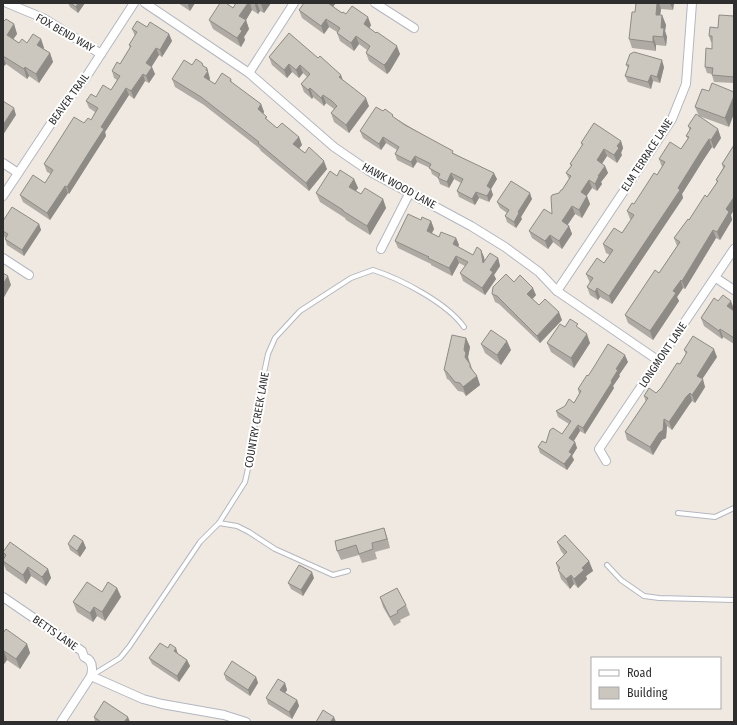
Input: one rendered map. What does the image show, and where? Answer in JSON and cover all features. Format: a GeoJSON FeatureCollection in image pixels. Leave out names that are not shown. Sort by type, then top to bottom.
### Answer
{"type":"FeatureCollection","features":[{"type":"Feature","properties":{"kind":"street","name":"FOX BEND WAY"},"geometry":{"type":"LineString","coordinates":[[7,3],[43,18],[101,54]]}},
{"type":"Feature","properties":{"kind":"street","name":"BEAVER TRAIL"},"geometry":{"type":"LineString","coordinates":[[3,196],[58,114],[86,77],[134,3]]}},
{"type":"Feature","properties":{"kind":"street","name":"HAWK WOOD LANE"},"geometry":{"type":"LineString","coordinates":[[145,3],[249,73],[334,147],[369,171],[471,226],[505,247],[539,272],[557,291],[659,361]]}},
{"type":"Feature","properties":{"kind":"street"},"geometry":{"type":"LineString","coordinates":[[249,73],[294,3]]}},
{"type":"Feature","properties":{"kind":"street"},"geometry":{"type":"LineString","coordinates":[[375,3],[414,28]]}},
{"type":"Feature","properties":{"kind":"street","name":"ELM TERRACE LANE"},"geometry":{"type":"LineString","coordinates":[[557,291],[672,119],[686,84],[692,3]]}},
{"type":"Feature","properties":{"kind":"street"},"geometry":{"type":"LineString","coordinates":[[3,163],[18,173]]}},
{"type":"Feature","properties":{"kind":"street"},"geometry":{"type":"LineString","coordinates":[[381,250],[410,192]]}},
{"type":"Feature","properties":{"kind":"street","name":"LONGMONT LANE"},"geometry":{"type":"LineString","coordinates":[[606,461],[599,449],[716,278],[734,249]]}},
{"type":"Feature","properties":{"kind":"street"},"geometry":{"type":"LineString","coordinates":[[3,258],[29,274]]}},
{"type":"Feature","properties":{"kind":"street"},"geometry":{"type":"LineString","coordinates":[[716,278],[734,290]]}},
{"type":"Feature","properties":{"kind":"street","name":"BETTS LANE"},"geometry":{"type":"LineString","coordinates":[[3,598],[82,651],[84,657],[91,662],[93,670],[91,676]]}},
{"type":"Feature","properties":{"kind":"street"},"geometry":{"type":"LineString","coordinates":[[61,722],[91,676],[142,699],[224,715],[246,722]]}},
{"type":"Feature","properties":{"kind":"lane","name":"COUNTRY CREEK LANE"},"geometry":{"type":"LineString","coordinates":[[91,676],[120,658],[129,647],[200,542],[219,523],[245,482],[250,464],[260,394],[268,354],[275,338],[300,311],[351,278],[373,270],[401,280],[425,295],[457,317],[464,327]]}},
{"type":"Feature","properties":{"kind":"lane"},"geometry":{"type":"LineString","coordinates":[[678,513],[715,517],[734,508]]}},
{"type":"Feature","properties":{"kind":"lane"},"geometry":{"type":"LineString","coordinates":[[219,523],[237,526],[276,549],[333,575],[348,571]]}},
{"type":"Feature","properties":{"kind":"lane"},"geometry":{"type":"LineString","coordinates":[[607,565],[621,580],[644,596],[659,598],[734,600]]}},
{"type":"Feature","properties":{"kind":"building"},"geometry":{"type":"Polygon","coordinates":[[[70,3],[78,3],[76,7],[70,3]]]}},
{"type":"Feature","properties":{"kind":"building"},"geometry":{"type":"Polygon","coordinates":[[[220,3],[226,3],[233,8],[236,3],[248,3],[239,16],[246,20],[240,29],[242,31],[237,38],[209,20],[220,3]]]}},
{"type":"Feature","properties":{"kind":"building"},"geometry":{"type":"Polygon","coordinates":[[[304,3],[328,3],[342,13],[343,12],[346,14],[352,6],[368,17],[364,24],[397,46],[384,65],[366,53],[370,46],[356,36],[351,43],[337,33],[340,28],[326,19],[321,26],[299,10],[304,3]]]}},
{"type":"Feature","properties":{"kind":"building"},"geometry":{"type":"Polygon","coordinates":[[[636,3],[657,3],[656,15],[662,15],[661,28],[664,28],[663,37],[653,36],[653,42],[629,39],[632,12],[635,12],[636,3]]]}},
{"type":"Feature","properties":{"kind":"building"},"geometry":{"type":"Polygon","coordinates":[[[719,15],[734,16],[734,77],[712,75],[713,68],[705,67],[706,48],[712,49],[712,36],[709,36],[710,27],[718,28],[719,15]]]}},
{"type":"Feature","properties":{"kind":"building"},"geometry":{"type":"Polygon","coordinates":[[[6,19],[14,24],[7,35],[19,43],[22,39],[27,43],[33,34],[41,39],[37,45],[50,53],[36,74],[25,67],[24,69],[3,56],[3,22],[6,19]]]}},
{"type":"Feature","properties":{"kind":"building"},"geometry":{"type":"Polygon","coordinates":[[[137,21],[147,27],[150,22],[169,34],[160,50],[156,48],[146,63],[152,67],[146,76],[143,74],[131,91],[126,88],[101,127],[104,129],[67,187],[65,186],[47,213],[20,195],[33,175],[45,183],[53,170],[44,164],[74,117],[84,123],[88,118],[91,120],[98,108],[86,101],[91,94],[96,97],[103,85],[111,90],[120,76],[112,71],[117,62],[120,64],[131,46],[129,45],[137,32],[132,29],[137,21]]]}},
{"type":"Feature","properties":{"kind":"building"},"geometry":{"type":"Polygon","coordinates":[[[289,33],[318,58],[320,56],[341,75],[339,77],[366,98],[346,125],[331,113],[337,106],[332,101],[323,95],[321,98],[310,88],[308,90],[301,84],[310,74],[300,65],[296,70],[289,64],[284,70],[269,57],[289,33]]]}},
{"type":"Feature","properties":{"kind":"building"},"geometry":{"type":"Polygon","coordinates":[[[634,52],[662,60],[657,77],[651,75],[648,82],[625,76],[629,65],[626,65],[630,54],[634,52]]]}},
{"type":"Feature","properties":{"kind":"building"},"geometry":{"type":"Polygon","coordinates":[[[196,59],[207,68],[206,70],[208,71],[204,77],[215,84],[222,73],[231,79],[230,81],[261,104],[258,109],[267,117],[265,118],[277,128],[282,123],[299,137],[293,144],[305,153],[309,147],[324,161],[306,183],[258,143],[259,142],[201,97],[172,79],[184,60],[192,65],[196,59]]]}},
{"type":"Feature","properties":{"kind":"building"},"geometry":{"type":"Polygon","coordinates":[[[712,83],[734,92],[734,96],[725,118],[695,107],[702,89],[709,91],[712,83]]]}},
{"type":"Feature","properties":{"kind":"building"},"geometry":{"type":"Polygon","coordinates":[[[3,101],[14,108],[3,125],[3,101]]]}},
{"type":"Feature","properties":{"kind":"building"},"geometry":{"type":"Polygon","coordinates":[[[376,107],[383,111],[385,109],[405,125],[453,151],[452,153],[494,173],[487,186],[491,189],[487,196],[476,192],[472,199],[457,191],[463,179],[451,173],[447,182],[438,178],[440,174],[429,168],[431,164],[415,156],[411,162],[395,154],[399,147],[383,137],[379,144],[360,131],[376,107]]]}},
{"type":"Feature","properties":{"kind":"building"},"geometry":{"type":"Polygon","coordinates":[[[696,114],[718,129],[701,151],[678,188],[680,190],[609,296],[597,288],[595,292],[587,287],[593,278],[586,274],[597,258],[604,263],[613,250],[603,244],[614,228],[622,233],[634,215],[627,211],[632,203],[634,204],[654,173],[657,175],[665,162],[659,159],[670,142],[681,149],[689,137],[686,136],[691,128],[688,126],[696,114]]]}},
{"type":"Feature","properties":{"kind":"building"},"geometry":{"type":"Polygon","coordinates":[[[594,123],[621,141],[617,146],[619,148],[614,155],[604,149],[597,160],[605,166],[598,176],[595,184],[589,180],[581,192],[587,196],[579,210],[572,206],[562,221],[569,226],[559,241],[550,235],[545,241],[529,231],[544,209],[552,214],[551,197],[562,190],[571,176],[566,173],[583,144],[581,143],[594,123]]]}},
{"type":"Feature","properties":{"kind":"building"},"geometry":{"type":"Polygon","coordinates":[[[734,145],[734,197],[726,209],[729,212],[717,232],[713,230],[682,281],[681,280],[673,291],[676,293],[650,331],[625,315],[655,270],[659,273],[680,242],[674,238],[688,219],[689,220],[705,195],[707,197],[718,181],[716,180],[725,166],[722,164],[734,145]]]}},
{"type":"Feature","properties":{"kind":"building"},"geometry":{"type":"Polygon","coordinates":[[[340,170],[354,179],[349,187],[361,194],[365,188],[383,199],[367,226],[316,193],[330,171],[337,176],[340,170]]]}},
{"type":"Feature","properties":{"kind":"building"},"geometry":{"type":"Polygon","coordinates":[[[511,181],[530,193],[518,212],[519,213],[514,222],[505,216],[509,210],[497,202],[511,181]]]}},
{"type":"Feature","properties":{"kind":"building"},"geometry":{"type":"Polygon","coordinates":[[[12,207],[39,224],[22,250],[5,239],[8,234],[3,231],[3,221],[12,207]]]}},
{"type":"Feature","properties":{"kind":"building"},"geometry":{"type":"Polygon","coordinates":[[[408,214],[421,220],[422,217],[431,221],[427,231],[439,237],[441,232],[456,238],[453,244],[473,255],[477,247],[481,250],[483,263],[490,253],[498,258],[490,270],[493,272],[482,288],[460,273],[468,262],[456,256],[449,268],[395,241],[408,214]]]}},
{"type":"Feature","properties":{"kind":"building"},"geometry":{"type":"Polygon","coordinates":[[[3,273],[8,276],[3,284],[3,273]]]}},
{"type":"Feature","properties":{"kind":"building"},"geometry":{"type":"Polygon","coordinates":[[[506,274],[514,282],[520,275],[533,288],[527,294],[539,305],[545,299],[559,312],[537,336],[497,296],[492,294],[493,287],[506,274]]]}},
{"type":"Feature","properties":{"kind":"building"},"geometry":{"type":"Polygon","coordinates":[[[723,295],[731,301],[727,306],[734,311],[734,338],[720,329],[719,331],[701,318],[714,298],[718,301],[723,295]]]}},
{"type":"Feature","properties":{"kind":"building"},"geometry":{"type":"Polygon","coordinates":[[[570,319],[578,324],[576,326],[587,334],[571,358],[547,343],[560,324],[565,327],[570,319]]]}},
{"type":"Feature","properties":{"kind":"building"},"geometry":{"type":"Polygon","coordinates":[[[491,330],[507,341],[497,355],[481,344],[491,330]]]}},
{"type":"Feature","properties":{"kind":"building"},"geometry":{"type":"Polygon","coordinates":[[[452,335],[466,338],[464,350],[466,353],[465,357],[477,376],[463,387],[460,383],[455,382],[444,370],[452,335]]]}},
{"type":"Feature","properties":{"kind":"building"},"geometry":{"type":"Polygon","coordinates":[[[693,336],[714,349],[697,376],[703,379],[692,395],[690,393],[686,397],[669,422],[664,419],[663,430],[659,433],[650,447],[625,432],[648,398],[644,396],[649,388],[656,393],[661,388],[677,363],[680,364],[687,352],[684,350],[693,336]]]}},
{"type":"Feature","properties":{"kind":"building"},"geometry":{"type":"Polygon","coordinates":[[[608,344],[625,355],[616,369],[618,370],[611,381],[612,382],[583,428],[578,425],[569,438],[575,442],[569,452],[572,454],[564,464],[538,447],[542,441],[546,443],[550,430],[553,428],[562,434],[571,421],[556,411],[565,406],[569,399],[574,403],[581,391],[578,389],[608,344]]]}},
{"type":"Feature","properties":{"kind":"building"},"geometry":{"type":"Polygon","coordinates":[[[384,528],[387,539],[372,543],[373,549],[359,554],[356,545],[337,551],[335,541],[384,528]]]}},
{"type":"Feature","properties":{"kind":"building"},"geometry":{"type":"Polygon","coordinates":[[[74,535],[83,541],[77,551],[68,544],[74,535]]]}},
{"type":"Feature","properties":{"kind":"building"},"geometry":{"type":"Polygon","coordinates":[[[565,535],[589,561],[582,568],[584,570],[574,579],[571,575],[566,579],[558,570],[560,568],[556,563],[567,552],[557,542],[565,535]]]}},
{"type":"Feature","properties":{"kind":"building"},"geometry":{"type":"Polygon","coordinates":[[[10,542],[48,569],[42,577],[28,567],[23,575],[3,561],[6,555],[3,552],[10,542]]]}},
{"type":"Feature","properties":{"kind":"building"},"geometry":{"type":"Polygon","coordinates":[[[299,565],[312,572],[301,590],[288,583],[299,565]]]}},
{"type":"Feature","properties":{"kind":"building"},"geometry":{"type":"Polygon","coordinates":[[[87,582],[102,592],[108,582],[117,588],[102,612],[94,607],[90,613],[73,602],[87,582]]]}},
{"type":"Feature","properties":{"kind":"building"},"geometry":{"type":"Polygon","coordinates":[[[397,588],[406,605],[397,611],[398,613],[390,617],[380,597],[397,588]]]}},
{"type":"Feature","properties":{"kind":"building"},"geometry":{"type":"Polygon","coordinates":[[[6,629],[27,644],[16,659],[4,651],[3,652],[3,633],[6,629]]]}},
{"type":"Feature","properties":{"kind":"building"},"geometry":{"type":"Polygon","coordinates":[[[160,643],[168,648],[170,644],[176,648],[174,651],[187,660],[177,676],[149,658],[160,643]]]}},
{"type":"Feature","properties":{"kind":"building"},"geometry":{"type":"Polygon","coordinates":[[[232,661],[256,677],[248,690],[224,674],[232,661]]]}},
{"type":"Feature","properties":{"kind":"building"},"geometry":{"type":"Polygon","coordinates":[[[278,679],[285,683],[280,690],[297,700],[289,712],[266,698],[278,679]]]}},
{"type":"Feature","properties":{"kind":"building"},"geometry":{"type":"Polygon","coordinates":[[[104,701],[128,717],[124,722],[101,722],[94,717],[104,701]]]}},
{"type":"Feature","properties":{"kind":"building"},"geometry":{"type":"Polygon","coordinates":[[[323,710],[334,717],[331,721],[332,722],[316,722],[323,710]]]}}]}
